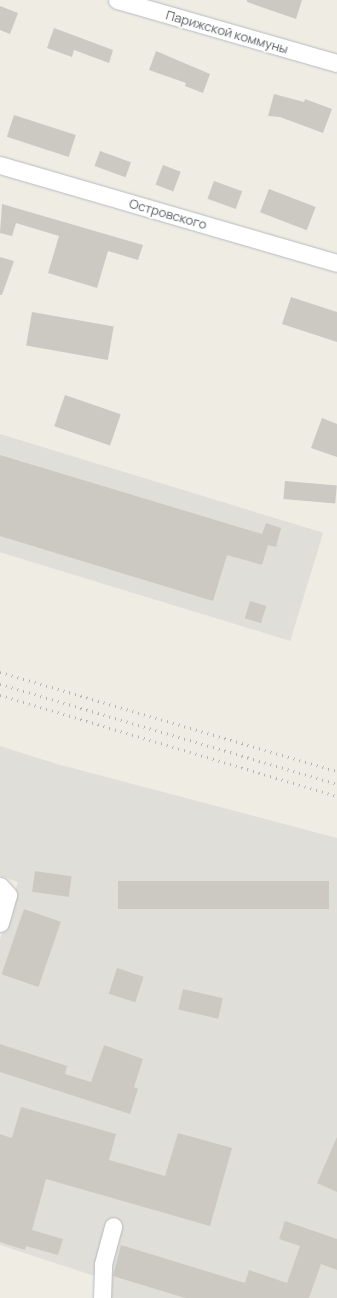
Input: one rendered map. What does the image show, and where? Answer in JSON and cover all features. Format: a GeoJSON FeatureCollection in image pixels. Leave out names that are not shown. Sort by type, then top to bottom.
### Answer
{"type":"FeatureCollection","features":[{"type":"Feature","properties":{"kind":"street","name":"Парижской коммуны"},"geometry":{"type":"LineString","coordinates":[[117,0],[337,63]]}},
{"type":"Feature","properties":{"kind":"street","name":"Островского"},"geometry":{"type":"LineString","coordinates":[[0,165],[337,263]]}},
{"type":"Feature","properties":{"kind":"street"},"geometry":{"type":"LineString","coordinates":[[0,886],[8,895],[0,923]]}},
{"type":"Feature","properties":{"kind":"street"},"geometry":{"type":"LineString","coordinates":[[102,1298],[103,1264],[113,1226]]}},
{"type":"Feature","properties":{"kind":"shaded area"},"geometry":{"type":"Polygon","coordinates":[[[0,434],[323,533],[290,641],[0,552],[0,434]]]}},
{"type":"Feature","properties":{"kind":"shaded area"},"geometry":{"type":"Polygon","coordinates":[[[0,746],[57,764],[337,838],[337,1298],[111,1298],[110,1281],[0,1245],[0,939],[18,882],[0,876],[0,746]]]}},
{"type":"Feature","properties":{"kind":"building"},"geometry":{"type":"Polygon","coordinates":[[[247,0],[302,0],[296,19],[247,2],[247,0]]]}},
{"type":"Feature","properties":{"kind":"building"},"geometry":{"type":"Polygon","coordinates":[[[0,6],[18,13],[10,34],[0,30],[0,6]]]}},
{"type":"Feature","properties":{"kind":"building"},"geometry":{"type":"Polygon","coordinates":[[[54,28],[113,50],[109,63],[74,50],[72,57],[47,48],[54,28]]]}},
{"type":"Feature","properties":{"kind":"building"},"geometry":{"type":"Polygon","coordinates":[[[156,51],[210,74],[203,93],[185,86],[186,83],[149,70],[156,51]]]}},
{"type":"Feature","properties":{"kind":"building"},"geometry":{"type":"Polygon","coordinates":[[[274,94],[304,102],[305,99],[332,109],[323,133],[280,117],[268,116],[274,94]]]}},
{"type":"Feature","properties":{"kind":"building"},"geometry":{"type":"Polygon","coordinates":[[[14,115],[76,135],[69,157],[7,137],[14,115]]]}},
{"type":"Feature","properties":{"kind":"building"},"geometry":{"type":"Polygon","coordinates":[[[100,151],[131,162],[126,177],[95,166],[100,151]]]}},
{"type":"Feature","properties":{"kind":"building"},"geometry":{"type":"Polygon","coordinates":[[[163,165],[181,172],[173,191],[155,185],[163,165]]]}},
{"type":"Feature","properties":{"kind":"building"},"geometry":{"type":"Polygon","coordinates":[[[214,181],[242,191],[236,209],[208,199],[214,181]]]}},
{"type":"Feature","properties":{"kind":"building"},"geometry":{"type":"Polygon","coordinates":[[[269,189],[316,207],[307,230],[260,212],[269,189]]]}},
{"type":"Feature","properties":{"kind":"building"},"geometry":{"type":"Polygon","coordinates":[[[2,204],[143,245],[138,260],[108,251],[97,288],[48,273],[59,236],[16,223],[12,236],[0,233],[2,204]]]}},
{"type":"Feature","properties":{"kind":"building"},"geometry":{"type":"Polygon","coordinates":[[[0,257],[14,261],[2,295],[0,295],[0,257]]]}},
{"type":"Feature","properties":{"kind":"building"},"geometry":{"type":"Polygon","coordinates":[[[291,297],[337,312],[337,342],[282,324],[291,297]]]}},
{"type":"Feature","properties":{"kind":"building"},"geometry":{"type":"Polygon","coordinates":[[[32,312],[114,326],[108,360],[26,345],[32,312]]]}},
{"type":"Feature","properties":{"kind":"building"},"geometry":{"type":"Polygon","coordinates":[[[65,395],[121,414],[110,445],[54,426],[65,395]]]}},
{"type":"Feature","properties":{"kind":"building"},"geometry":{"type":"Polygon","coordinates":[[[322,418],[337,424],[337,457],[311,448],[322,418]]]}},
{"type":"Feature","properties":{"kind":"building"},"geometry":{"type":"Polygon","coordinates":[[[0,455],[262,534],[266,523],[281,528],[276,547],[268,545],[262,565],[227,555],[213,601],[0,536],[0,455]]]}},
{"type":"Feature","properties":{"kind":"building"},"geometry":{"type":"Polygon","coordinates":[[[285,481],[337,486],[335,503],[283,499],[285,481]]]}},
{"type":"Feature","properties":{"kind":"building"},"geometry":{"type":"Polygon","coordinates":[[[250,601],[266,606],[261,623],[245,618],[250,601]]]}},
{"type":"Feature","properties":{"kind":"building"},"geometry":{"type":"Polygon","coordinates":[[[35,871],[72,876],[69,897],[32,892],[35,871]]]}},
{"type":"Feature","properties":{"kind":"building"},"geometry":{"type":"Polygon","coordinates":[[[118,881],[329,881],[329,909],[118,909],[118,881]]]}},
{"type":"Feature","properties":{"kind":"building"},"geometry":{"type":"Polygon","coordinates":[[[24,909],[61,922],[38,987],[2,974],[24,909]]]}},
{"type":"Feature","properties":{"kind":"building"},"geometry":{"type":"Polygon","coordinates":[[[117,968],[144,977],[135,1002],[109,994],[117,968]]]}},
{"type":"Feature","properties":{"kind":"building"},"geometry":{"type":"Polygon","coordinates":[[[183,989],[223,998],[218,1019],[178,1009],[183,989]]]}},
{"type":"Feature","properties":{"kind":"building"},"geometry":{"type":"Polygon","coordinates":[[[0,1044],[67,1066],[65,1074],[91,1082],[104,1045],[143,1059],[134,1087],[138,1089],[130,1114],[0,1072],[0,1044]]]}},
{"type":"Feature","properties":{"kind":"building"},"geometry":{"type":"Polygon","coordinates":[[[21,1107],[116,1134],[109,1160],[165,1176],[178,1133],[232,1148],[210,1226],[46,1179],[32,1230],[63,1239],[58,1255],[26,1246],[25,1250],[0,1242],[0,1134],[12,1138],[21,1107]]]}},
{"type":"Feature","properties":{"kind":"building"},"geometry":{"type":"Polygon","coordinates":[[[337,1137],[337,1192],[317,1183],[337,1137]]]}},
{"type":"Feature","properties":{"kind":"building"},"geometry":{"type":"Polygon","coordinates":[[[285,1221],[337,1239],[337,1270],[321,1264],[309,1298],[185,1298],[113,1276],[121,1245],[245,1283],[249,1270],[287,1283],[300,1246],[279,1239],[285,1221]]]}},
{"type":"Feature","properties":{"kind":"railway"},"geometry":{"type":"LineString","coordinates":[[0,672],[337,771]]}},
{"type":"Feature","properties":{"kind":"railway"},"geometry":{"type":"LineString","coordinates":[[0,684],[337,784]]}},
{"type":"Feature","properties":{"kind":"railway"},"geometry":{"type":"LineString","coordinates":[[0,695],[337,796]]}}]}
